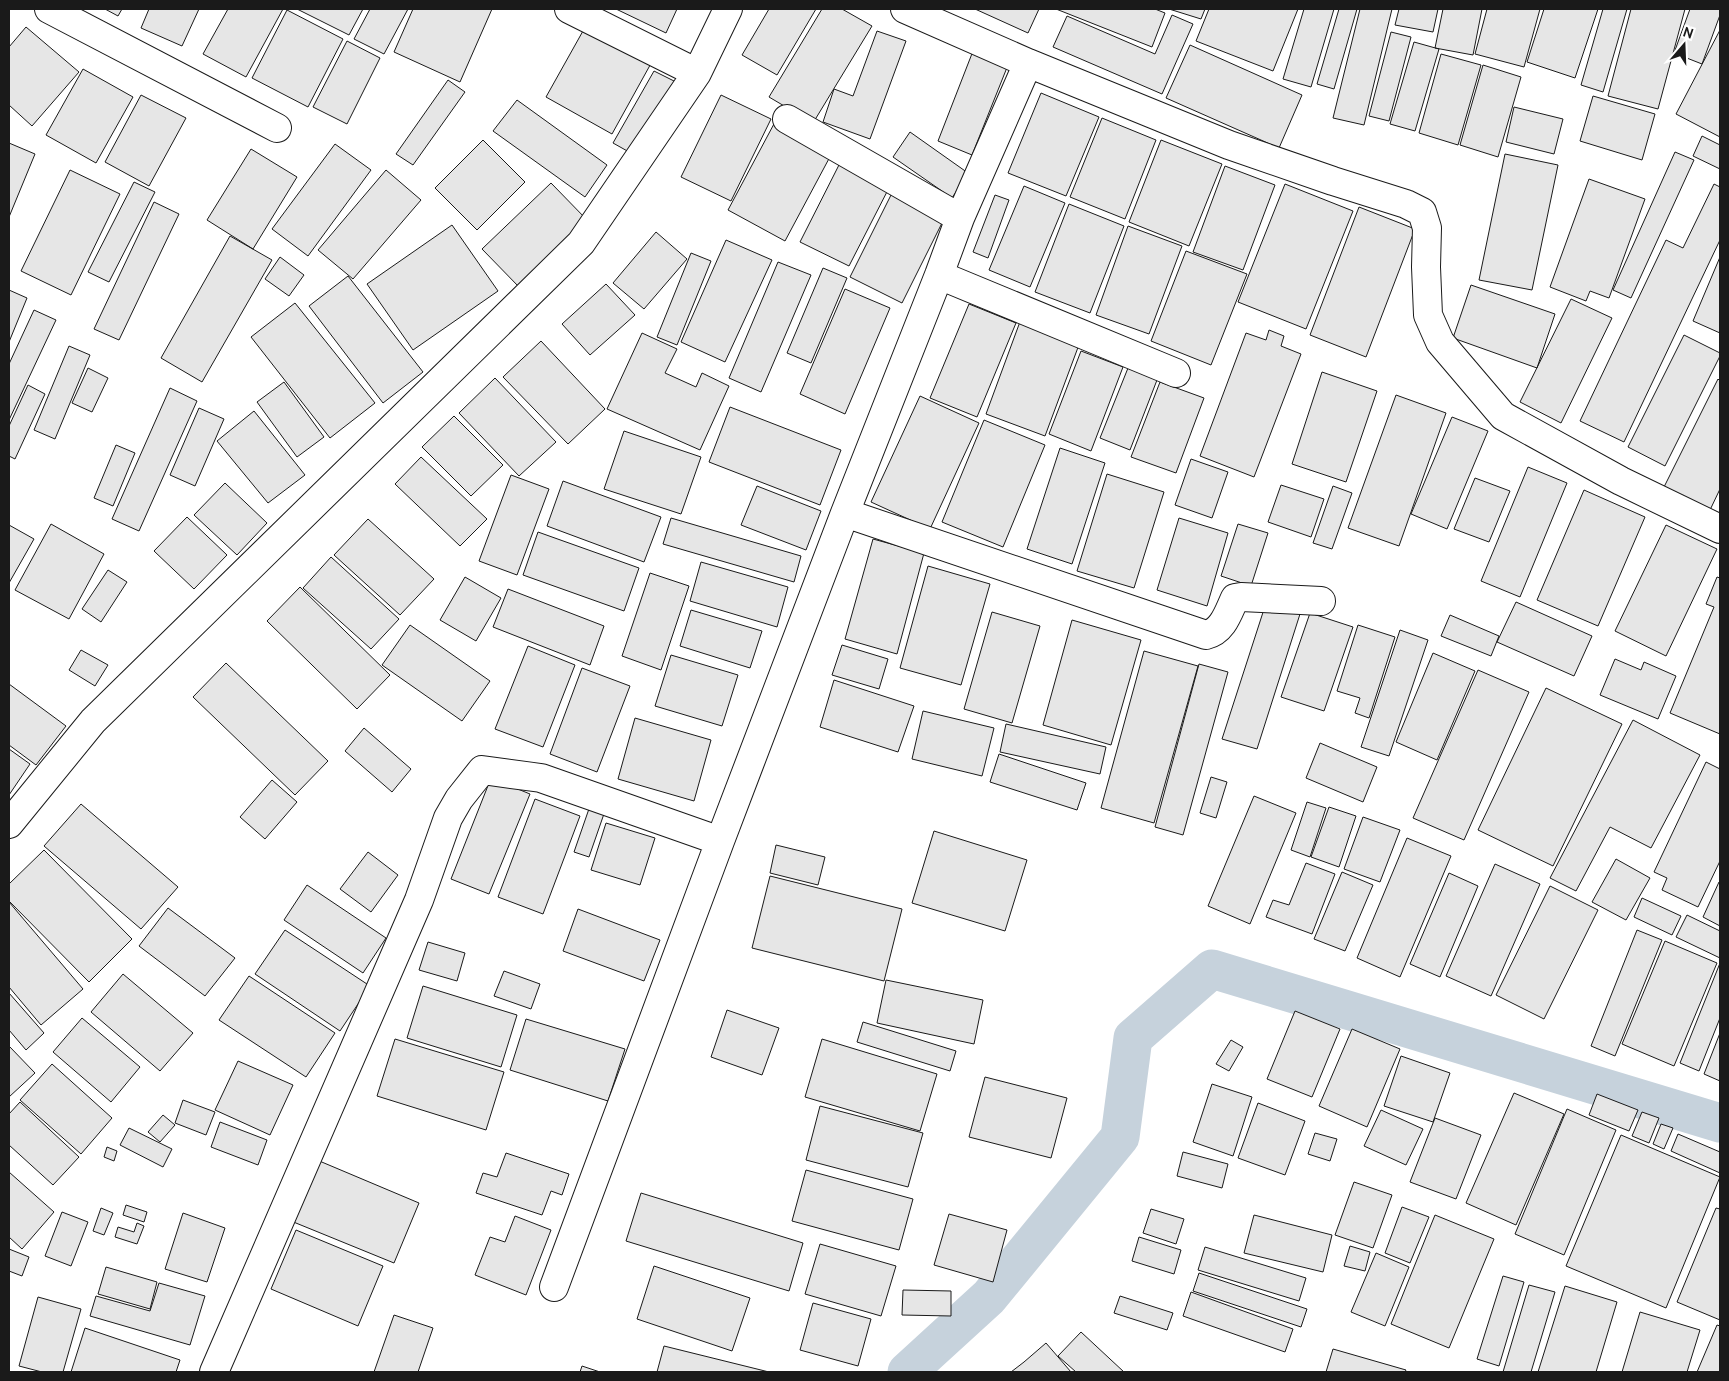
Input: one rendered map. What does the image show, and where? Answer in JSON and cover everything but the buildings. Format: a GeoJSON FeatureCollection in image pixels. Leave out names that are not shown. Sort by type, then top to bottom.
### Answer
{"type":"FeatureCollection","features":[{"type":"Feature","properties":{"kind":"street"},"geometry":{"type":"LineString","coordinates":[[49,9],[277,128]]}},
{"type":"Feature","properties":{"kind":"street"},"geometry":{"type":"LineString","coordinates":[[569,9],[697,73]]}},
{"type":"Feature","properties":{"kind":"street"},"geometry":{"type":"LineString","coordinates":[[9,824],[93,721],[581,243],[697,73],[728,9]]}},
{"type":"Feature","properties":{"kind":"street"},"geometry":{"type":"LineString","coordinates":[[905,9],[1028,63],[1229,145],[1406,204],[1422,212],[1427,228],[1428,315],[1440,342],[1503,416],[1621,480],[1720,529]]}},
{"type":"Feature","properties":{"kind":"street"},"geometry":{"type":"LineString","coordinates":[[554,1287],[720,840],[845,513],[960,218],[1028,63]]}},
{"type":"Feature","properties":{"kind":"street"},"geometry":{"type":"LineString","coordinates":[[787,119],[960,218]]}},
{"type":"Feature","properties":{"kind":"street"},"geometry":{"type":"LineString","coordinates":[[939,275],[1176,373]]}},
{"type":"Feature","properties":{"kind":"street"},"geometry":{"type":"LineString","coordinates":[[845,513],[1206,634],[1214,633],[1220,628],[1235,598],[1321,601]]}},
{"type":"Feature","properties":{"kind":"street"},"geometry":{"type":"LineString","coordinates":[[214,1372],[419,900],[448,818],[459,799],[482,770],[541,778],[720,840]]}},
{"type":"Feature","properties":{"kind":"waterway"},"geometry":{"type":"LineString","coordinates":[[907,1372],[989,1297],[1120,1137],[1133,1038],[1212,969],[1720,1123]]}}]}
